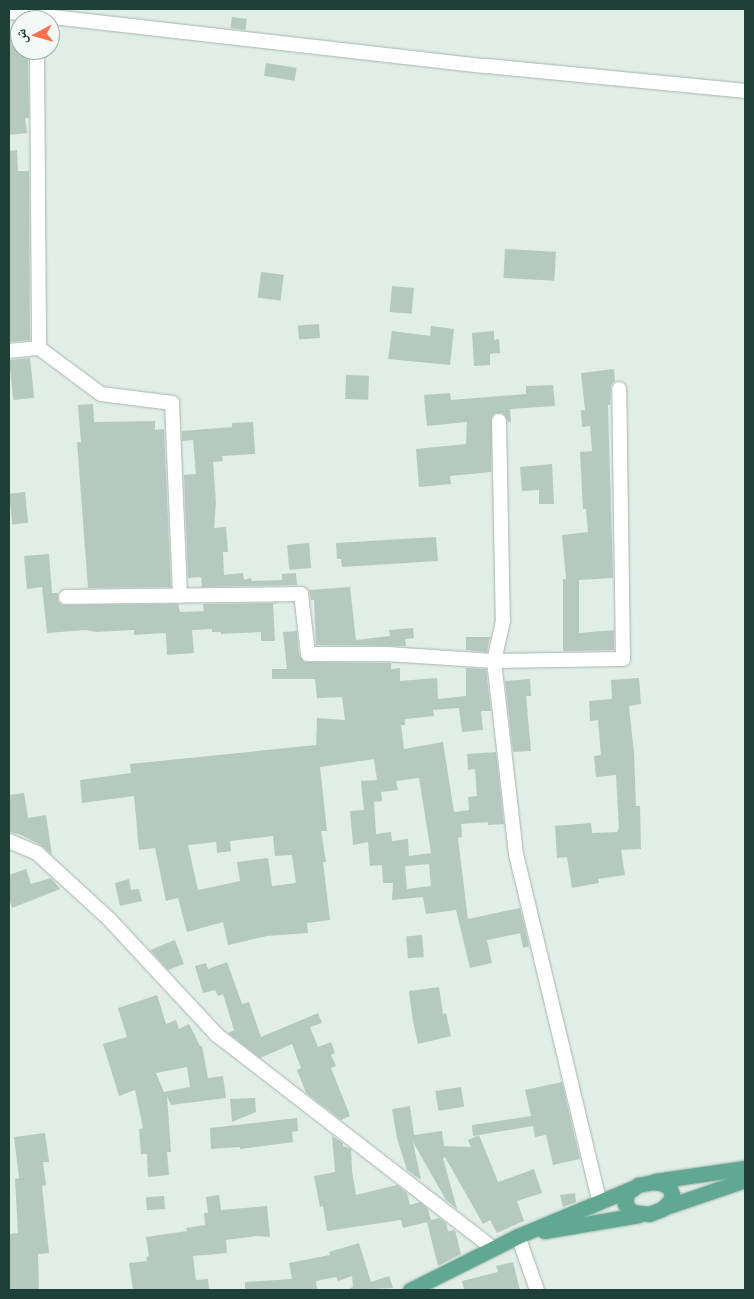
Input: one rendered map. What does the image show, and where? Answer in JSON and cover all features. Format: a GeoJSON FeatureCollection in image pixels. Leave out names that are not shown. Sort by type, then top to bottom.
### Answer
{"type":"FeatureCollection","features":[{"type":"Feature","properties":{"kind":"main road"},"geometry":{"type":"LineString","coordinates":[[410,1290],[440,1277],[518,1236],[633,1188],[653,1182],[745,1168]]}},
{"type":"Feature","properties":{"kind":"main road"},"geometry":{"type":"LineString","coordinates":[[518,1236],[649,1214],[745,1180]]}},
{"type":"Feature","properties":{"kind":"main road"},"geometry":{"type":"LineString","coordinates":[[653,1182],[661,1183],[671,1190],[670,1201],[662,1209]]}},
{"type":"Feature","properties":{"kind":"main road"},"geometry":{"type":"LineString","coordinates":[[633,1188],[625,1196],[625,1204],[632,1212],[639,1215]]}},
{"type":"Feature","properties":{"kind":"street"},"geometry":{"type":"LineString","coordinates":[[60,20],[486,66],[745,90]]}},
{"type":"Feature","properties":{"kind":"street"},"geometry":{"type":"LineString","coordinates":[[37,60],[39,348]]}},
{"type":"Feature","properties":{"kind":"street"},"geometry":{"type":"LineString","coordinates":[[9,351],[39,348],[101,394],[172,403],[180,596]]}},
{"type":"Feature","properties":{"kind":"street"},"geometry":{"type":"LineString","coordinates":[[66,597],[301,594],[308,654],[387,654],[494,661],[623,660],[619,389]]}},
{"type":"Feature","properties":{"kind":"street"},"geometry":{"type":"LineString","coordinates":[[499,421],[503,621],[494,661],[516,854],[599,1201]]}},
{"type":"Feature","properties":{"kind":"street"},"geometry":{"type":"LineString","coordinates":[[9,841],[37,853],[110,920],[217,1034],[492,1248]]}},
{"type":"Feature","properties":{"kind":"street"},"geometry":{"type":"LineString","coordinates":[[518,1236],[537,1290]]}},
{"type":"Feature","properties":{"kind":"building"},"geometry":{"type":"Polygon","coordinates":[[[232,17],[247,19],[245,30],[230,28],[232,17]]]}},
{"type":"Feature","properties":{"kind":"building"},"geometry":{"type":"Polygon","coordinates":[[[10,32],[10,60],[28,60],[29,118],[25,118],[27,133],[9,135],[10,32]]]}},
{"type":"Feature","properties":{"kind":"building"},"geometry":{"type":"Polygon","coordinates":[[[266,63],[297,68],[295,81],[264,76],[266,63]]]}},
{"type":"Feature","properties":{"kind":"building"},"geometry":{"type":"Polygon","coordinates":[[[17,150],[18,171],[29,171],[30,340],[9,342],[9,151],[17,150]]]}},
{"type":"Feature","properties":{"kind":"building"},"geometry":{"type":"Polygon","coordinates":[[[505,249],[556,252],[554,281],[503,278],[505,249]]]}},
{"type":"Feature","properties":{"kind":"building"},"geometry":{"type":"Polygon","coordinates":[[[261,272],[284,275],[281,301],[258,298],[261,272]]]}},
{"type":"Feature","properties":{"kind":"building"},"geometry":{"type":"Polygon","coordinates":[[[392,286],[414,288],[412,314],[390,312],[392,286]]]}},
{"type":"Feature","properties":{"kind":"building"},"geometry":{"type":"Polygon","coordinates":[[[319,324],[320,338],[299,339],[298,325],[319,324]]]}},
{"type":"Feature","properties":{"kind":"building"},"geometry":{"type":"Polygon","coordinates":[[[431,326],[454,329],[450,365],[388,359],[392,331],[430,336],[431,326]]]}},
{"type":"Feature","properties":{"kind":"building"},"geometry":{"type":"Polygon","coordinates":[[[494,331],[494,340],[499,339],[500,353],[490,354],[490,365],[474,366],[472,333],[494,331]]]}},
{"type":"Feature","properties":{"kind":"building"},"geometry":{"type":"Polygon","coordinates":[[[30,358],[34,398],[13,400],[9,360],[30,358]]]}},
{"type":"Feature","properties":{"kind":"building"},"geometry":{"type":"Polygon","coordinates":[[[614,369],[615,381],[611,385],[610,405],[608,405],[613,578],[579,580],[579,633],[614,630],[614,650],[563,651],[563,579],[566,579],[562,535],[588,532],[586,509],[583,509],[580,452],[592,451],[590,426],[582,427],[581,410],[585,410],[581,373],[614,369]]]}},
{"type":"Feature","properties":{"kind":"building"},"geometry":{"type":"Polygon","coordinates":[[[346,375],[369,376],[368,400],[345,399],[346,375]]]}},
{"type":"Feature","properties":{"kind":"building"},"geometry":{"type":"Polygon","coordinates":[[[553,385],[555,406],[510,409],[511,422],[508,422],[503,413],[495,413],[492,416],[491,472],[450,476],[451,484],[419,487],[416,449],[466,444],[467,422],[427,426],[424,395],[450,393],[451,400],[526,394],[526,386],[553,385]]]}},
{"type":"Feature","properties":{"kind":"building"},"geometry":{"type":"Polygon","coordinates":[[[93,404],[94,422],[155,421],[155,430],[164,429],[171,587],[88,588],[77,442],[81,442],[78,405],[93,404]]]}},
{"type":"Feature","properties":{"kind":"building"},"geometry":{"type":"Polygon","coordinates":[[[253,422],[255,454],[222,456],[223,461],[213,462],[216,502],[214,528],[226,527],[228,552],[223,552],[224,575],[243,573],[244,580],[251,578],[252,581],[282,580],[282,574],[296,573],[297,585],[202,587],[201,577],[188,578],[184,475],[196,474],[193,440],[182,441],[182,431],[232,427],[232,423],[253,422]]]}},
{"type":"Feature","properties":{"kind":"building"},"geometry":{"type":"Polygon","coordinates":[[[552,464],[554,504],[539,504],[539,490],[522,491],[520,467],[552,464]]]}},
{"type":"Feature","properties":{"kind":"building"},"geometry":{"type":"Polygon","coordinates":[[[25,492],[28,523],[12,525],[9,494],[25,492]]]}},
{"type":"Feature","properties":{"kind":"building"},"geometry":{"type":"Polygon","coordinates":[[[436,537],[438,561],[342,567],[341,559],[337,559],[336,543],[436,537]]]}},
{"type":"Feature","properties":{"kind":"building"},"geometry":{"type":"Polygon","coordinates":[[[309,543],[311,568],[289,570],[287,545],[309,543]]]}},
{"type":"Feature","properties":{"kind":"building"},"geometry":{"type":"Polygon","coordinates":[[[49,554],[52,593],[58,593],[58,601],[62,605],[178,604],[180,612],[204,611],[203,604],[279,603],[273,604],[275,641],[261,641],[261,632],[221,634],[221,632],[212,632],[212,629],[192,630],[194,653],[167,655],[166,633],[134,635],[134,630],[96,632],[86,630],[47,633],[42,587],[27,589],[24,556],[49,554]]]}},
{"type":"Feature","properties":{"kind":"building"},"geometry":{"type":"Polygon","coordinates":[[[350,587],[356,640],[390,636],[389,630],[413,628],[414,638],[405,639],[406,646],[316,645],[314,600],[311,600],[309,590],[350,587]]]}},
{"type":"Feature","properties":{"kind":"building"},"geometry":{"type":"Polygon","coordinates":[[[297,631],[299,655],[304,662],[391,663],[391,669],[400,668],[400,681],[437,678],[438,699],[466,696],[466,668],[486,669],[491,711],[481,711],[483,730],[462,732],[459,708],[433,710],[434,716],[405,719],[405,725],[401,725],[404,749],[443,742],[454,812],[469,810],[468,797],[477,796],[475,769],[468,770],[467,754],[496,752],[504,824],[488,825],[488,822],[461,824],[462,837],[458,838],[468,919],[520,908],[526,932],[487,940],[492,963],[470,968],[456,910],[426,914],[423,897],[392,900],[393,883],[383,883],[382,865],[370,866],[368,842],[353,845],[350,811],[364,810],[361,781],[377,780],[374,759],[320,767],[327,831],[321,831],[326,862],[323,862],[330,920],[307,923],[308,933],[267,936],[228,945],[223,922],[187,932],[178,898],[166,901],[155,848],[139,850],[134,796],[82,803],[80,780],[131,773],[130,764],[316,745],[317,718],[345,720],[342,697],[317,698],[315,679],[272,679],[272,669],[287,669],[283,632],[297,631]],[[419,778],[396,781],[398,790],[381,792],[382,801],[374,802],[376,834],[391,832],[392,841],[408,839],[409,856],[431,853],[419,778]],[[273,836],[230,841],[231,851],[217,853],[216,842],[188,845],[198,890],[240,881],[237,862],[268,858],[272,886],[296,883],[292,855],[275,856],[273,836]],[[429,864],[405,866],[407,889],[431,886],[429,864]]]}},
{"type":"Feature","properties":{"kind":"building"},"geometry":{"type":"Polygon","coordinates":[[[466,637],[490,637],[487,652],[466,650],[466,637]]]}},
{"type":"Feature","properties":{"kind":"building"},"geometry":{"type":"Polygon","coordinates":[[[639,678],[641,704],[629,706],[634,753],[636,806],[640,806],[641,849],[621,850],[625,875],[598,879],[599,883],[572,888],[567,857],[557,858],[555,826],[591,823],[592,833],[617,832],[619,828],[616,775],[596,777],[594,756],[601,755],[598,720],[590,721],[589,701],[612,699],[611,680],[639,678]]]}},
{"type":"Feature","properties":{"kind":"building"},"geometry":{"type":"Polygon","coordinates":[[[530,679],[531,696],[526,696],[531,751],[513,752],[505,681],[530,679]]]}},
{"type":"Feature","properties":{"kind":"building"},"geometry":{"type":"Polygon","coordinates":[[[24,793],[28,818],[46,815],[52,855],[41,845],[19,834],[9,832],[9,795],[24,793]]]}},
{"type":"Feature","properties":{"kind":"building"},"geometry":{"type":"Polygon","coordinates":[[[26,869],[31,884],[51,878],[60,889],[12,908],[9,898],[9,875],[26,869]]]}},
{"type":"Feature","properties":{"kind":"building"},"geometry":{"type":"Polygon","coordinates":[[[129,879],[131,890],[139,889],[142,901],[120,906],[115,883],[129,879]]]}},
{"type":"Feature","properties":{"kind":"building"},"geometry":{"type":"Polygon","coordinates":[[[526,932],[529,947],[523,948],[520,933],[526,932]]]}},
{"type":"Feature","properties":{"kind":"building"},"geometry":{"type":"Polygon","coordinates":[[[422,935],[424,957],[408,958],[406,936],[422,935]]]}},
{"type":"Feature","properties":{"kind":"building"},"geometry":{"type":"Polygon","coordinates":[[[175,940],[184,964],[168,970],[150,950],[175,940]]]}},
{"type":"Feature","properties":{"kind":"building"},"geometry":{"type":"Polygon","coordinates":[[[227,962],[242,1004],[249,1002],[261,1037],[318,1013],[322,1023],[310,1027],[318,1047],[331,1042],[335,1053],[331,1055],[336,1066],[331,1068],[350,1116],[341,1120],[306,1093],[297,1070],[301,1068],[292,1044],[260,1058],[228,1033],[234,1030],[223,994],[218,996],[215,990],[203,993],[195,966],[206,963],[208,969],[227,962]]]}},
{"type":"Feature","properties":{"kind":"building"},"geometry":{"type":"Polygon","coordinates":[[[439,987],[443,1014],[446,1013],[451,1036],[418,1044],[409,991],[439,987]]]}},
{"type":"Feature","properties":{"kind":"building"},"geometry":{"type":"Polygon","coordinates":[[[157,995],[166,1024],[176,1020],[179,1029],[189,1024],[200,1046],[202,1046],[208,1078],[223,1076],[226,1098],[171,1105],[167,1096],[171,1152],[167,1152],[169,1175],[148,1177],[147,1154],[141,1154],[139,1129],[143,1128],[135,1090],[119,1096],[103,1044],[127,1037],[118,1008],[157,995]],[[187,1067],[156,1073],[164,1092],[190,1087],[187,1067]]]}},
{"type":"Feature","properties":{"kind":"building"},"geometry":{"type":"Polygon","coordinates":[[[562,1082],[580,1159],[553,1165],[546,1135],[535,1137],[533,1126],[473,1136],[472,1125],[531,1116],[525,1090],[562,1082]]]}},
{"type":"Feature","properties":{"kind":"building"},"geometry":{"type":"Polygon","coordinates":[[[461,1087],[464,1107],[438,1111],[435,1091],[461,1087]]]}},
{"type":"Feature","properties":{"kind":"building"},"geometry":{"type":"Polygon","coordinates":[[[255,1098],[256,1112],[232,1122],[230,1099],[255,1098]]]}},
{"type":"Feature","properties":{"kind":"building"},"geometry":{"type":"Polygon","coordinates":[[[410,1106],[414,1135],[442,1131],[444,1146],[471,1147],[468,1140],[479,1135],[498,1182],[534,1169],[542,1193],[517,1201],[524,1221],[497,1233],[490,1220],[483,1224],[445,1157],[443,1158],[457,1209],[446,1200],[413,1142],[421,1180],[407,1170],[397,1138],[392,1109],[410,1106]]]}},
{"type":"Feature","properties":{"kind":"building"},"geometry":{"type":"Polygon","coordinates":[[[297,1118],[298,1131],[292,1132],[293,1142],[240,1149],[240,1147],[211,1149],[210,1128],[297,1118]]]}},
{"type":"Feature","properties":{"kind":"building"},"geometry":{"type":"Polygon","coordinates":[[[45,1133],[49,1162],[43,1162],[46,1185],[42,1186],[49,1253],[38,1254],[39,1290],[9,1290],[9,1234],[18,1233],[15,1179],[19,1178],[14,1137],[45,1133]]]}},
{"type":"Feature","properties":{"kind":"building"},"geometry":{"type":"Polygon","coordinates":[[[332,1136],[343,1143],[343,1146],[351,1149],[356,1195],[397,1185],[407,1193],[410,1205],[420,1202],[428,1209],[431,1220],[439,1218],[446,1223],[448,1231],[455,1230],[461,1254],[438,1266],[427,1222],[403,1228],[401,1220],[327,1231],[323,1206],[320,1207],[314,1176],[335,1172],[332,1136]]]}},
{"type":"Feature","properties":{"kind":"building"},"geometry":{"type":"Polygon","coordinates":[[[575,1193],[576,1202],[563,1207],[560,1195],[575,1193]]]}},
{"type":"Feature","properties":{"kind":"building"},"geometry":{"type":"Polygon","coordinates":[[[219,1195],[221,1210],[267,1206],[270,1237],[257,1236],[226,1240],[227,1253],[193,1256],[196,1280],[208,1279],[209,1290],[133,1290],[129,1263],[147,1261],[146,1257],[149,1256],[146,1237],[187,1231],[186,1228],[205,1225],[204,1213],[208,1213],[206,1197],[219,1195]]]}},
{"type":"Feature","properties":{"kind":"building"},"geometry":{"type":"Polygon","coordinates":[[[164,1196],[165,1209],[147,1210],[146,1197],[164,1196]]]}},
{"type":"Feature","properties":{"kind":"building"},"geometry":{"type":"Polygon","coordinates":[[[359,1243],[371,1282],[389,1276],[393,1288],[351,1290],[350,1288],[353,1287],[352,1276],[338,1281],[336,1277],[316,1281],[317,1290],[245,1290],[245,1282],[292,1279],[289,1263],[330,1255],[329,1252],[359,1243]]]}},
{"type":"Feature","properties":{"kind":"building"},"geometry":{"type":"Polygon","coordinates":[[[513,1262],[520,1290],[464,1290],[462,1281],[498,1272],[496,1266],[513,1262]]]}}]}
